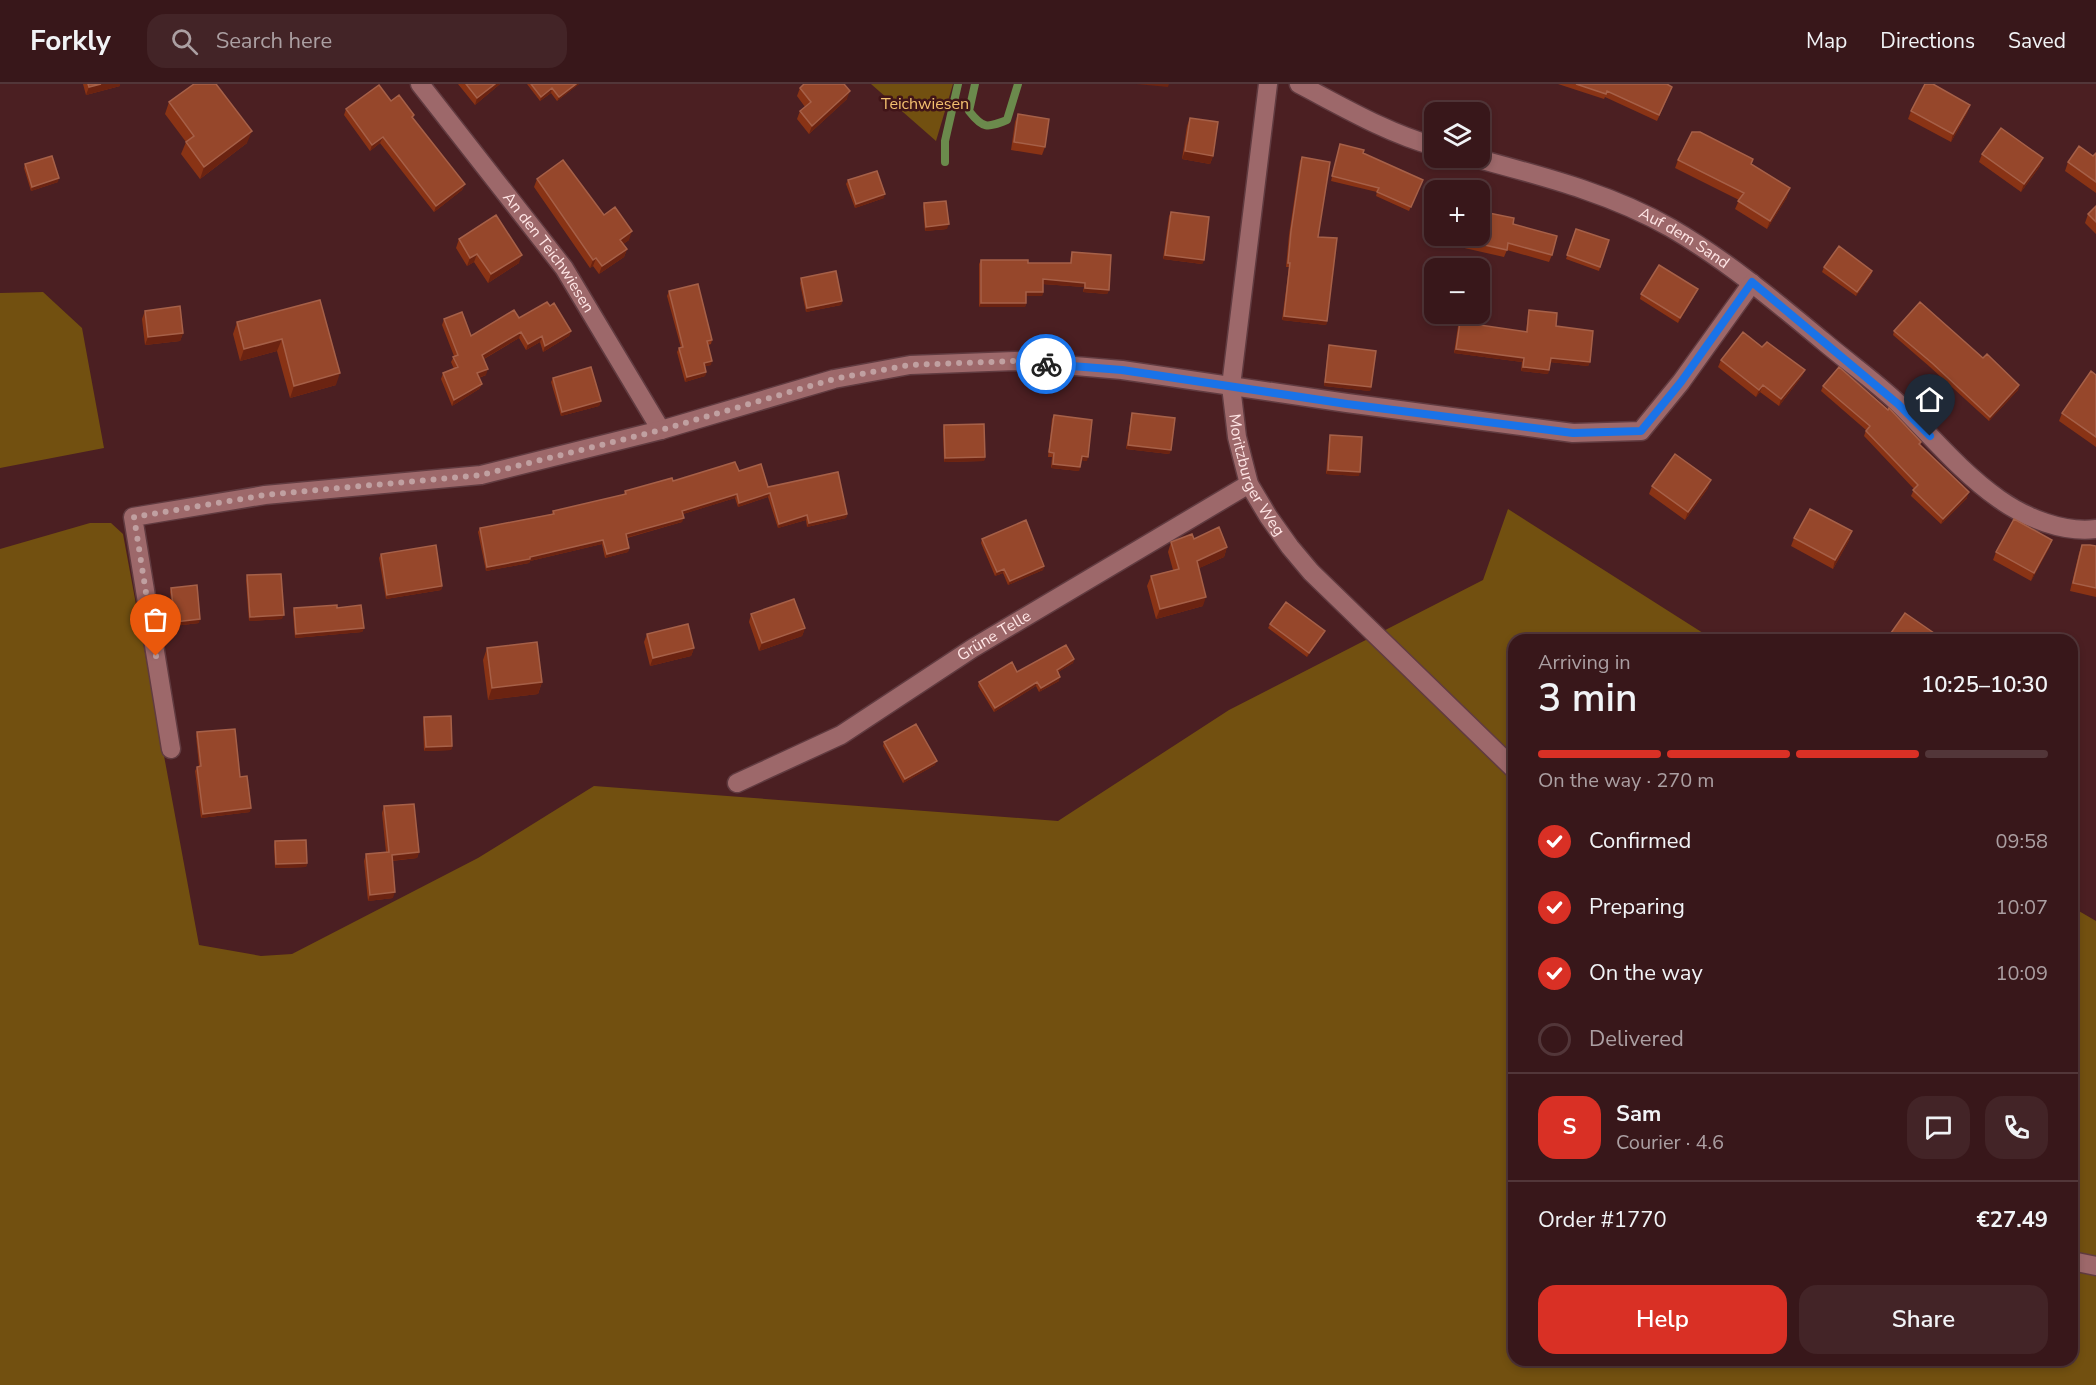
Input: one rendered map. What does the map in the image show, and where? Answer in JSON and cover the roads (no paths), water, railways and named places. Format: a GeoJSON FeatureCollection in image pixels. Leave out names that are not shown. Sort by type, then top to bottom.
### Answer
{"type":"FeatureCollection","features":[{"type":"Feature","properties":{"kind":"street","name":"An den Teichwiesen"},"geometry":{"type":"LineString","coordinates":[[420,84],[564,268],[661,430]]}},
{"type":"Feature","properties":{"kind":"street","name":"Moritzburger Weg"},"geometry":{"type":"LineString","coordinates":[[1268,84],[1231,386],[1237,437],[1249,484],[1268,516],[1311,572],[1508,764]]}},
{"type":"Feature","properties":{"kind":"street"},"geometry":{"type":"LineString","coordinates":[[1299,84],[1356,114],[1424,143]]}},
{"type":"Feature","properties":{"kind":"street","name":"Auf dem Sand"},"geometry":{"type":"LineString","coordinates":[[1490,162],[1569,184],[1623,204],[1671,228],[1752,282],[1898,404],[1961,468],[1999,500],[2039,521],[2080,531],[2096,529]]}},
{"type":"Feature","properties":{"kind":"street"},"geometry":{"type":"LineString","coordinates":[[171,749],[134,517],[265,495],[481,475],[661,430],[834,379],[909,365],[1015,361],[1122,370],[1573,433],[1641,431],[1681,382],[1752,282]]}},
{"type":"Feature","properties":{"kind":"street","name":"Grüne Telle"},"geometry":{"type":"LineString","coordinates":[[737,783],[841,735],[973,648],[1249,484]]}},
{"type":"Feature","properties":{"kind":"street"},"geometry":{"type":"LineString","coordinates":[[2078,1262],[2096,1266]]}},
{"type":"Feature","properties":{"kind":"waterway"},"geometry":{"type":"LineString","coordinates":[[945,162],[945,141],[958,84]]}},
{"type":"Feature","properties":{"kind":"waterway"},"geometry":{"type":"LineString","coordinates":[[975,84],[969,111],[978,121],[986,125],[1007,120],[1018,84]]}},
{"type":"Feature","properties":{"kind":"park label","name":"Teichwiesen"},"geometry":{"type":"Point","coordinates":[925,104]}}]}
